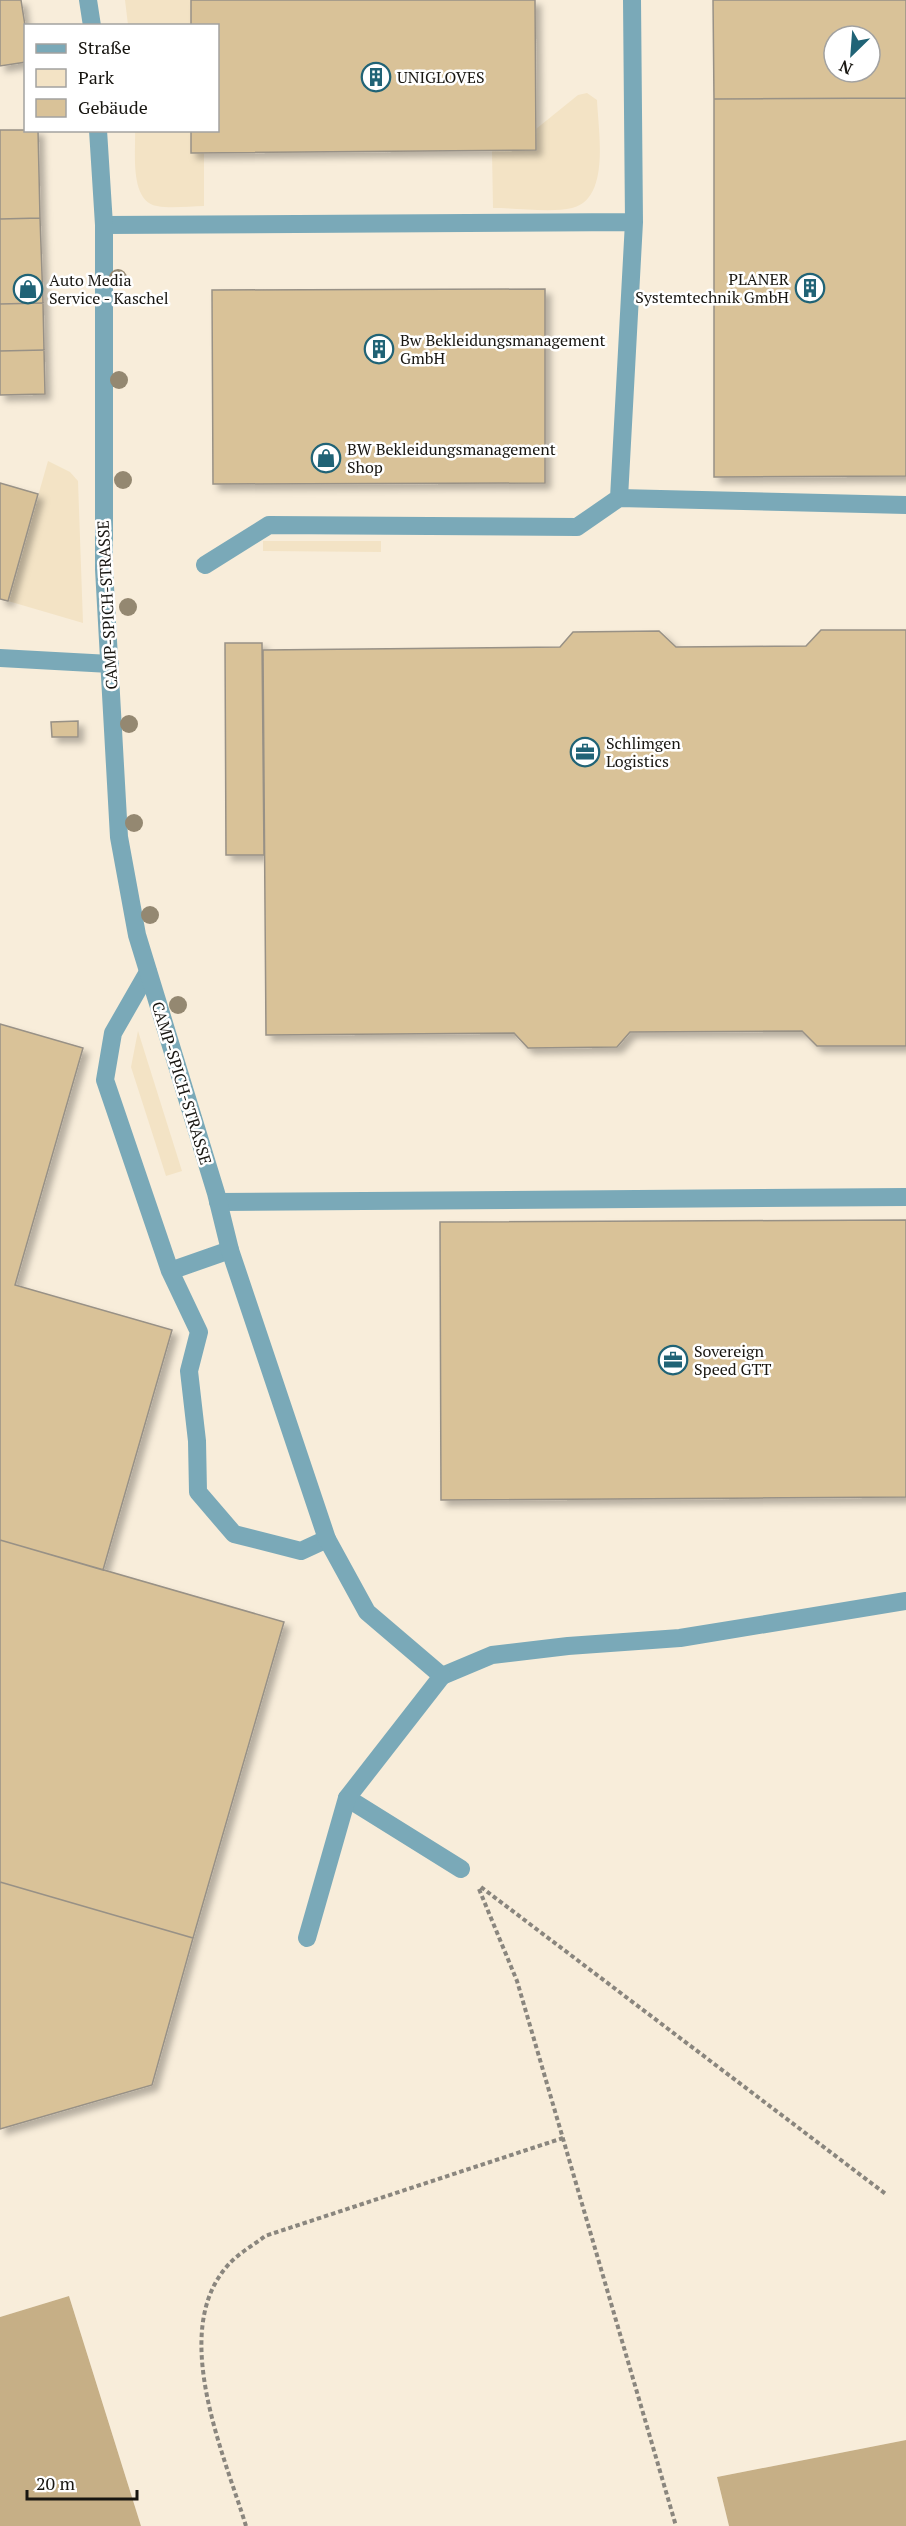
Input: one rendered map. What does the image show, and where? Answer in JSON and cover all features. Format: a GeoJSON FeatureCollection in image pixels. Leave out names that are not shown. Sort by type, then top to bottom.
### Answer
{"type":"FeatureCollection","features":[{"type":"Feature","properties":{"kind":"street"},"geometry":{"type":"LineString","coordinates":[[88,0],[92,24]]}},
{"type":"Feature","properties":{"kind":"street"},"geometry":{"type":"LineString","coordinates":[[619,498],[634,222],[632,0]]}},
{"type":"Feature","properties":{"kind":"street","name":"CAMP-SPICH-STRASSE"},"geometry":{"type":"LineString","coordinates":[[98,132],[104,225],[104,568],[119,837],[137,935],[218,1202],[230,1250],[327,1539],[367,1612],[442,1676]]}},
{"type":"Feature","properties":{"kind":"street"},"geometry":{"type":"LineString","coordinates":[[104,225],[634,222]]}},
{"type":"Feature","properties":{"kind":"street"},"geometry":{"type":"LineString","coordinates":[[205,565],[270,525],[577,526],[619,498],[906,505]]}},
{"type":"Feature","properties":{"kind":"street"},"geometry":{"type":"LineString","coordinates":[[0,658],[110,664]]}},
{"type":"Feature","properties":{"kind":"street"},"geometry":{"type":"LineString","coordinates":[[148,972],[113,1033],[105,1080],[170,1271],[199,1332],[189,1371],[197,1441],[198,1492],[234,1534],[301,1551],[327,1539]]}},
{"type":"Feature","properties":{"kind":"street"},"geometry":{"type":"LineString","coordinates":[[218,1202],[906,1197]]}},
{"type":"Feature","properties":{"kind":"street"},"geometry":{"type":"LineString","coordinates":[[170,1271],[230,1250]]}},
{"type":"Feature","properties":{"kind":"street"},"geometry":{"type":"LineString","coordinates":[[307,1938],[347,1798],[442,1676],[492,1655],[568,1646],[680,1638],[906,1601]]}},
{"type":"Feature","properties":{"kind":"street"},"geometry":{"type":"LineString","coordinates":[[347,1798],[461,1869]]}},
{"type":"Feature","properties":{"kind":"path"},"geometry":{"type":"LineString","coordinates":[[676,2526],[517,1981],[477,1884],[887,2195]]}},
{"type":"Feature","properties":{"kind":"path"},"geometry":{"type":"LineString","coordinates":[[246,2526],[208,2403],[201,2357],[204,2319],[211,2293],[229,2264],[265,2236],[563,2138]]}},
{"type":"Feature","properties":{"kind":"shaded area"},"geometry":{"type":"Polygon","coordinates":[[[0,0],[906,0],[906,2440],[717,2477],[729,2526],[141,2526],[69,2296],[0,2317],[0,0]]]}},
{"type":"Feature","properties":{"kind":"shaded area"},"geometry":{"type":"Polygon","coordinates":[[[69,2296],[141,2526],[0,2526],[0,2317],[69,2296]]]}},
{"type":"Feature","properties":{"kind":"shaded area"},"geometry":{"type":"Polygon","coordinates":[[[906,2440],[906,2526],[729,2526],[717,2477],[906,2440]]]}},
{"type":"Feature","properties":{"kind":"green space"},"geometry":{"type":"Polygon","coordinates":[[[125,0],[191,0],[191,24],[128,24],[125,0]]]}},
{"type":"Feature","properties":{"kind":"green space"},"geometry":{"type":"Polygon","coordinates":[[[587,93],[597,100],[600,162],[592,191],[584,202],[572,208],[555,210],[493,208],[492,151],[536,150],[536,129],[578,95],[587,93]]]}},
{"type":"Feature","properties":{"kind":"green space"},"geometry":{"type":"Polygon","coordinates":[[[135,132],[191,132],[191,153],[204,153],[204,206],[163,207],[148,202],[138,185],[135,132]]]}},
{"type":"Feature","properties":{"kind":"green space"},"geometry":{"type":"Polygon","coordinates":[[[48,461],[70,472],[78,481],[83,623],[8,601],[48,461]]]}},
{"type":"Feature","properties":{"kind":"green space"},"geometry":{"type":"Polygon","coordinates":[[[263,541],[381,541],[381,552],[263,551],[263,541]]]}},
{"type":"Feature","properties":{"kind":"green space"},"geometry":{"type":"Polygon","coordinates":[[[138,1031],[182,1171],[166,1176],[131,1067],[138,1031]]]}},
{"type":"Feature","properties":{"kind":"building"},"geometry":{"type":"Polygon","coordinates":[[[0,0],[21,0],[25,24],[24,62],[0,66],[0,0]]]}},
{"type":"Feature","properties":{"kind":"building","name":"UNIGLOVES"},"geometry":{"type":"Polygon","coordinates":[[[191,0],[535,0],[536,150],[191,153],[191,132],[219,132],[219,24],[191,24],[191,0]]]}},
{"type":"Feature","properties":{"kind":"building"},"geometry":{"type":"Polygon","coordinates":[[[713,0],[906,0],[906,98],[714,99],[713,0]]]}},
{"type":"Feature","properties":{"kind":"building","name":"PLANER Systemtechnik GmbH"},"geometry":{"type":"Polygon","coordinates":[[[906,98],[906,476],[714,477],[714,99],[906,98]]]}},
{"type":"Feature","properties":{"kind":"building"},"geometry":{"type":"Polygon","coordinates":[[[0,130],[38,132],[40,218],[0,219],[0,130]]]}},
{"type":"Feature","properties":{"kind":"building"},"geometry":{"type":"Polygon","coordinates":[[[40,218],[43,303],[0,304],[0,219],[40,218]]]}},
{"type":"Feature","properties":{"kind":"building","name":"Bw Bekleidungsmanagement GmbH"},"geometry":{"type":"Polygon","coordinates":[[[545,289],[545,483],[213,484],[212,290],[545,289]]]}},
{"type":"Feature","properties":{"kind":"building"},"geometry":{"type":"Polygon","coordinates":[[[43,303],[44,350],[0,351],[0,304],[43,303]]]}},
{"type":"Feature","properties":{"kind":"building"},"geometry":{"type":"Polygon","coordinates":[[[44,350],[45,394],[0,395],[0,351],[44,350]]]}},
{"type":"Feature","properties":{"kind":"building"},"geometry":{"type":"Polygon","coordinates":[[[0,483],[38,494],[8,601],[0,599],[0,483]]]}},
{"type":"Feature","properties":{"kind":"building","name":"Schlimgen Logistics"},"geometry":{"type":"Polygon","coordinates":[[[821,630],[906,630],[906,1046],[817,1046],[802,1031],[630,1032],[617,1047],[528,1048],[514,1033],[266,1035],[263,650],[560,647],[573,632],[659,631],[676,647],[806,646],[821,630]]]}},
{"type":"Feature","properties":{"kind":"building"},"geometry":{"type":"Polygon","coordinates":[[[225,643],[262,643],[264,855],[226,855],[225,643]]]}},
{"type":"Feature","properties":{"kind":"building"},"geometry":{"type":"Polygon","coordinates":[[[78,721],[78,737],[52,737],[51,722],[78,721]]]}},
{"type":"Feature","properties":{"kind":"building"},"geometry":{"type":"Polygon","coordinates":[[[0,1024],[83,1048],[15,1285],[172,1330],[103,1570],[0,1540],[0,1024]]]}},
{"type":"Feature","properties":{"kind":"building","name":"Sovereign Speed GTT"},"geometry":{"type":"Polygon","coordinates":[[[906,1220],[906,1497],[441,1500],[440,1222],[906,1220]]]}},
{"type":"Feature","properties":{"kind":"building"},"geometry":{"type":"Polygon","coordinates":[[[0,1540],[284,1622],[193,1938],[0,1882],[0,1540]]]}},
{"type":"Feature","properties":{"kind":"building"},"geometry":{"type":"Polygon","coordinates":[[[0,1882],[193,1938],[152,2085],[0,2129],[0,1882]]]}},
{"type":"Feature","properties":{"kind":"place","name":"UNIGLOVES"},"geometry":{"type":"Point","coordinates":[376,77]}},
{"type":"Feature","properties":{"kind":"place","name":"PLANER Systemtechnik GmbH"},"geometry":{"type":"Point","coordinates":[810,288]}},
{"type":"Feature","properties":{"kind":"place","name":"Auto Media Service - Kaschel"},"geometry":{"type":"Point","coordinates":[28,289]}},
{"type":"Feature","properties":{"kind":"place","name":"Bw Bekleidungsmanagement GmbH"},"geometry":{"type":"Point","coordinates":[379,349]}},
{"type":"Feature","properties":{"kind":"place","name":"BW Bekleidungsmanagement Shop"},"geometry":{"type":"Point","coordinates":[326,458]}},
{"type":"Feature","properties":{"kind":"place","name":"Schlimgen Logistics"},"geometry":{"type":"Point","coordinates":[585,752]}},
{"type":"Feature","properties":{"kind":"place","name":"Sovereign Speed GTT"},"geometry":{"type":"Point","coordinates":[673,1360]}}]}
